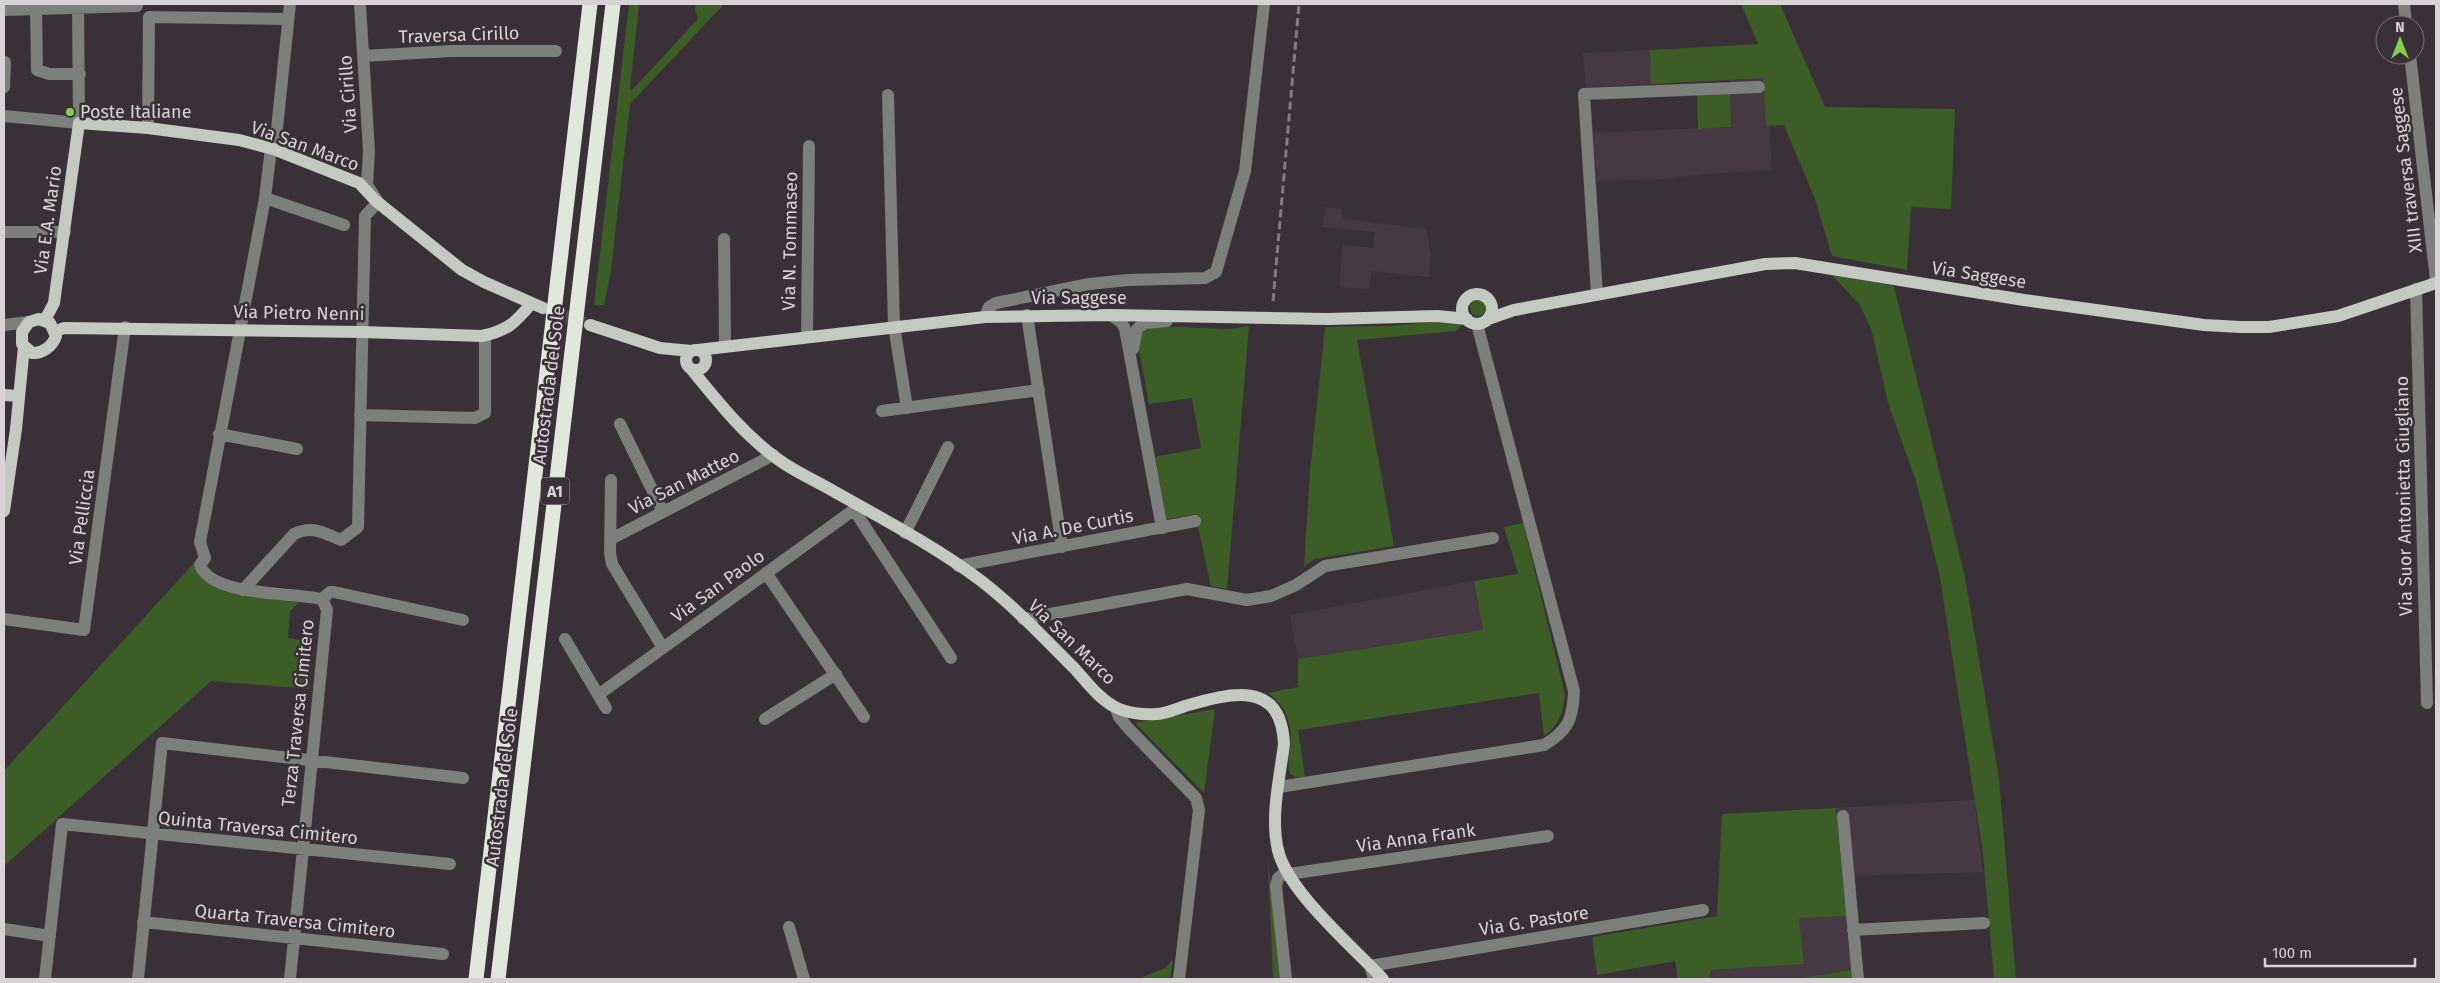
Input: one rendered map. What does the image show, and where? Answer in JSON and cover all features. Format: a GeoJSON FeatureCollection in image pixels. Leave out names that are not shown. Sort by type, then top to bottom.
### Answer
{"type":"FeatureCollection","features":[{"type":"Feature","properties":{"kind":"highway","name":"Autostrada del Sole"},"geometry":{"type":"LineString","coordinates":[[476,979],[590,4]]}},
{"type":"Feature","properties":{"kind":"highway","name":"Autostrada del Sole"},"geometry":{"type":"LineString","coordinates":[[498,979],[613,4]]}},
{"type":"Feature","properties":{"kind":"main road","name":"Via San Marco"},"geometry":{"type":"LineString","coordinates":[[79,123],[207,134],[271,148],[359,183],[376,204],[462,270],[537,306]]}},
{"type":"Feature","properties":{"kind":"main road","name":"Via E.A. Mario"},"geometry":{"type":"LineString","coordinates":[[45,320],[54,303],[79,123]]}},
{"type":"Feature","properties":{"kind":"main road","name":"Via Saggese"},"geometry":{"type":"LineString","coordinates":[[660,348],[697,361],[723,347],[894,326],[1027,315],[1328,319],[1438,316],[1477,321],[1514,310],[1764,264],[1795,263],[2024,300],[2204,325],[2260,327],[2304,323],[2338,316],[2436,282]]}},
{"type":"Feature","properties":{"kind":"main road"},"geometry":{"type":"LineString","coordinates":[[1438,316],[1472,294],[1480,294],[1488,298],[1492,303],[1514,310]]}},
{"type":"Feature","properties":{"kind":"main road"},"geometry":{"type":"LineString","coordinates":[[1466,298],[1462,306],[1477,321],[1492,312],[1492,303]]}},
{"type":"Feature","properties":{"kind":"main road","name":"Via Pietro Nenni"},"geometry":{"type":"LineString","coordinates":[[56,331],[64,328],[125,328],[485,335],[500,332],[537,306]]}},
{"type":"Feature","properties":{"kind":"main road"},"geometry":{"type":"LineString","coordinates":[[4,511],[18,396],[22,332],[30,322],[45,320],[56,331],[55,341],[37,354],[20,372]]}},
{"type":"Feature","properties":{"kind":"main road"},"geometry":{"type":"LineString","coordinates":[[590,325],[697,361]]}},
{"type":"Feature","properties":{"kind":"main road"},"geometry":{"type":"LineString","coordinates":[[22,342],[32,353],[37,354]]}},
{"type":"Feature","properties":{"kind":"main road","name":"Via San Marco"},"geometry":{"type":"LineString","coordinates":[[697,361],[713,396],[742,428],[773,455],[857,508],[905,533],[979,580],[1023,618],[1098,694],[1116,708],[1135,713],[1157,714],[1241,694],[1254,695],[1266,700],[1276,710],[1283,732],[1275,823],[1278,850],[1289,874],[1315,908],[1383,979]]}},
{"type":"Feature","properties":{"kind":"main road"},"geometry":{"type":"LineString","coordinates":[[4,395],[18,396]]}},
{"type":"Feature","properties":{"kind":"street"},"geometry":{"type":"LineString","coordinates":[[290,4],[276,138],[271,148],[265,198],[219,434],[200,542],[205,558],[200,565],[202,570],[217,582],[244,590],[322,599]]}},
{"type":"Feature","properties":{"kind":"street","name":"Via Cirillo"},"geometry":{"type":"LineString","coordinates":[[360,4],[369,151],[367,184],[376,204]]}},
{"type":"Feature","properties":{"kind":"street"},"geometry":{"type":"LineString","coordinates":[[985,317],[990,307],[996,303],[1028,296],[1090,284],[1128,280],[1205,278],[1216,272],[1245,171],[1264,4]]}},
{"type":"Feature","properties":{"kind":"street"},"geometry":{"type":"LineString","coordinates":[[78,6],[79,123]]}},
{"type":"Feature","properties":{"kind":"street"},"geometry":{"type":"LineString","coordinates":[[10,8],[36,10],[78,6],[137,6]]}},
{"type":"Feature","properties":{"kind":"street"},"geometry":{"type":"LineString","coordinates":[[36,10],[37,70],[49,74],[80,74]]}},
{"type":"Feature","properties":{"kind":"street"},"geometry":{"type":"LineString","coordinates":[[148,128],[149,17],[288,19]]}},
{"type":"Feature","properties":{"kind":"street","name":"Traversa Cirillo"},"geometry":{"type":"LineString","coordinates":[[363,56],[452,51],[556,50]]}},
{"type":"Feature","properties":{"kind":"street"},"geometry":{"type":"LineString","coordinates":[[4,88],[5,62]]}},
{"type":"Feature","properties":{"kind":"street","name":"XIII traversa Saggese"},"geometry":{"type":"LineString","coordinates":[[2411,65],[2436,282]]}},
{"type":"Feature","properties":{"kind":"street"},"geometry":{"type":"LineString","coordinates":[[1597,294],[1584,94],[1759,87]]}},
{"type":"Feature","properties":{"kind":"street"},"geometry":{"type":"LineString","coordinates":[[888,95],[894,326],[907,408]]}},
{"type":"Feature","properties":{"kind":"street","name":"Via San Marco"},"geometry":{"type":"LineString","coordinates":[[4,116],[79,123]]}},
{"type":"Feature","properties":{"kind":"street","name":"Via N. Tommaseo"},"geometry":{"type":"LineString","coordinates":[[806,337],[809,146]]}},
{"type":"Feature","properties":{"kind":"street"},"geometry":{"type":"LineString","coordinates":[[265,198],[344,225]]}},
{"type":"Feature","properties":{"kind":"street"},"geometry":{"type":"LineString","coordinates":[[244,590],[294,534],[305,529],[318,530],[342,540],[358,528],[365,216],[376,204]]}},
{"type":"Feature","properties":{"kind":"street"},"geometry":{"type":"LineString","coordinates":[[4,232],[65,232]]}},
{"type":"Feature","properties":{"kind":"street"},"geometry":{"type":"LineString","coordinates":[[723,347],[724,238]]}},
{"type":"Feature","properties":{"kind":"street","name":"Via Suor Antonietta Giugliano"},"geometry":{"type":"LineString","coordinates":[[2416,289],[2427,703]]}},
{"type":"Feature","properties":{"kind":"street"},"geometry":{"type":"LineString","coordinates":[[1027,315],[1062,547]]}},
{"type":"Feature","properties":{"kind":"street"},"geometry":{"type":"LineString","coordinates":[[1111,315],[1122,323],[1133,364],[1162,528]]}},
{"type":"Feature","properties":{"kind":"street"},"geometry":{"type":"LineString","coordinates":[[1133,364],[1134,335],[1144,324],[1165,321],[1210,321],[1242,317]]}},
{"type":"Feature","properties":{"kind":"street"},"geometry":{"type":"LineString","coordinates":[[1279,787],[1544,745],[1560,736],[1570,720],[1574,691],[1477,321]]}},
{"type":"Feature","properties":{"kind":"street"},"geometry":{"type":"LineString","coordinates":[[4,326],[30,322]]}},
{"type":"Feature","properties":{"kind":"street"},"geometry":{"type":"LineString","coordinates":[[4,326],[14,331],[22,342]]}},
{"type":"Feature","properties":{"kind":"street","name":"Via Pelliccia"},"geometry":{"type":"LineString","coordinates":[[4,619],[84,630],[125,328]]}},
{"type":"Feature","properties":{"kind":"street"},"geometry":{"type":"LineString","coordinates":[[360,415],[475,418],[483,415],[485,413],[485,335]]}},
{"type":"Feature","properties":{"kind":"street"},"geometry":{"type":"LineString","coordinates":[[882,411],[1039,390]]}},
{"type":"Feature","properties":{"kind":"street"},"geometry":{"type":"LineString","coordinates":[[620,424],[663,512]]}},
{"type":"Feature","properties":{"kind":"street"},"geometry":{"type":"LineString","coordinates":[[219,434],[297,449]]}},
{"type":"Feature","properties":{"kind":"street"},"geometry":{"type":"LineString","coordinates":[[905,533],[948,448]]}},
{"type":"Feature","properties":{"kind":"street","name":"Via San Matteo"},"geometry":{"type":"LineString","coordinates":[[610,539],[773,455]]}},
{"type":"Feature","properties":{"kind":"street"},"geometry":{"type":"LineString","coordinates":[[611,480],[610,539],[612,564],[663,648]]}},
{"type":"Feature","properties":{"kind":"street"},"geometry":{"type":"LineString","coordinates":[[857,508],[951,658]]}},
{"type":"Feature","properties":{"kind":"street","name":"Via San Paolo"},"geometry":{"type":"LineString","coordinates":[[598,695],[857,508]]}},
{"type":"Feature","properties":{"kind":"street","name":"Via A. De Curtis"},"geometry":{"type":"LineString","coordinates":[[958,566],[1194,522]]}},
{"type":"Feature","properties":{"kind":"street"},"geometry":{"type":"LineString","coordinates":[[1023,618],[1187,590],[1247,600],[1271,596],[1296,585],[1325,566],[1492,538]]}},
{"type":"Feature","properties":{"kind":"street"},"geometry":{"type":"LineString","coordinates":[[766,573],[864,718]]}},
{"type":"Feature","properties":{"kind":"street","name":"Terza Traversa Cimitero"},"geometry":{"type":"LineString","coordinates":[[290,979],[301,850],[327,610],[322,599],[330,592],[334,592],[463,620]]}},
{"type":"Feature","properties":{"kind":"street"},"geometry":{"type":"LineString","coordinates":[[565,638],[606,708]]}},
{"type":"Feature","properties":{"kind":"street"},"geometry":{"type":"LineString","coordinates":[[765,719],[836,674]]}},
{"type":"Feature","properties":{"kind":"street"},"geometry":{"type":"LineString","coordinates":[[1116,708],[1119,717],[1129,730],[1196,798],[1199,810],[1179,979]]}},
{"type":"Feature","properties":{"kind":"street"},"geometry":{"type":"LineString","coordinates":[[138,979],[151,834],[162,743],[311,762],[463,778]]}},
{"type":"Feature","properties":{"kind":"street"},"geometry":{"type":"LineString","coordinates":[[1843,816],[1858,979]]}},
{"type":"Feature","properties":{"kind":"street","name":"Quinta Traversa Cimitero"},"geometry":{"type":"LineString","coordinates":[[50,936],[62,824],[450,864]]}},
{"type":"Feature","properties":{"kind":"street","name":"Via Anna Frank"},"geometry":{"type":"LineString","coordinates":[[1289,874],[1548,836]]}},
{"type":"Feature","properties":{"kind":"street"},"geometry":{"type":"LineString","coordinates":[[1286,979],[1276,886],[1278,878],[1289,874]]}},
{"type":"Feature","properties":{"kind":"street","name":"Via G. Pastore"},"geometry":{"type":"LineString","coordinates":[[1370,966],[1703,910]]}},
{"type":"Feature","properties":{"kind":"street","name":"Quarta Traversa Cimitero"},"geometry":{"type":"LineString","coordinates":[[143,922],[443,954]]}},
{"type":"Feature","properties":{"kind":"street"},"geometry":{"type":"LineString","coordinates":[[1853,930],[1984,923]]}},
{"type":"Feature","properties":{"kind":"street"},"geometry":{"type":"LineString","coordinates":[[789,927],[804,979]]}},
{"type":"Feature","properties":{"kind":"street"},"geometry":{"type":"LineString","coordinates":[[4,929],[50,936],[45,979]]}},
{"type":"Feature","properties":{"kind":"street"},"geometry":{"type":"LineString","coordinates":[[1370,966],[1374,979]]}},
{"type":"Feature","properties":{"kind":"shaded area"},"geometry":{"type":"Polygon","coordinates":[[[1650,50],[1651,84],[1586,87],[1583,53],[1650,50]]]}},
{"type":"Feature","properties":{"kind":"shaded area"},"geometry":{"type":"Polygon","coordinates":[[[1763,77],[1766,125],[1769,125],[1772,170],[1705,174],[1665,179],[1597,181],[1593,133],[1731,127],[1730,79],[1763,77]]]}},
{"type":"Feature","properties":{"kind":"shaded area"},"geometry":{"type":"Polygon","coordinates":[[[1325,207],[1342,209],[1342,219],[1426,229],[1431,255],[1429,277],[1372,271],[1369,289],[1339,287],[1343,245],[1373,248],[1375,232],[1323,227],[1325,207]]]}},
{"type":"Feature","properties":{"kind":"shaded area"},"geometry":{"type":"Polygon","coordinates":[[[1474,581],[1483,630],[1298,659],[1290,615],[1474,581]]]}},
{"type":"Feature","properties":{"kind":"shaded area"},"geometry":{"type":"Polygon","coordinates":[[[1974,800],[1983,872],[1843,876],[1836,808],[1974,800]]]}},
{"type":"Feature","properties":{"kind":"shaded area"},"geometry":{"type":"Polygon","coordinates":[[[1846,916],[1851,970],[1807,977],[1807,979],[1708,979],[1710,970],[1803,964],[1799,918],[1846,916]]]}},
{"type":"Feature","properties":{"kind":"green space"},"geometry":{"type":"Polygon","coordinates":[[[629,4],[639,4],[630,89],[632,90],[698,19],[695,9],[696,4],[724,4],[630,104],[611,270],[604,305],[594,305],[629,4]]]}},
{"type":"Feature","properties":{"kind":"green space"},"geometry":{"type":"Polygon","coordinates":[[[1741,4],[1780,4],[1825,107],[1955,109],[1951,209],[1911,207],[1907,270],[1832,256],[1815,199],[1784,125],[1766,126],[1763,78],[1651,84],[1650,50],[1758,44],[1741,4]]]}},
{"type":"Feature","properties":{"kind":"green space"},"geometry":{"type":"Polygon","coordinates":[[[1730,93],[1731,127],[1698,129],[1697,95],[1730,93]]]}},
{"type":"Feature","properties":{"kind":"green space"},"geometry":{"type":"Polygon","coordinates":[[[1832,275],[1894,286],[1965,577],[1999,779],[2016,979],[1994,979],[1983,853],[1940,578],[1916,481],[1888,403],[1872,331],[1860,305],[1832,275]]]}},
{"type":"Feature","properties":{"kind":"green space"},"geometry":{"type":"Polygon","coordinates":[[[1478,300],[1486,308],[1478,316],[1470,308],[1478,300]]]}},
{"type":"Feature","properties":{"kind":"green space"},"geometry":{"type":"Polygon","coordinates":[[[1452,321],[1462,324],[1456,331],[1357,340],[1394,546],[1314,559],[1304,567],[1310,472],[1325,327],[1389,326],[1452,321]]]}},
{"type":"Feature","properties":{"kind":"green space"},"geometry":{"type":"Polygon","coordinates":[[[1153,326],[1229,329],[1249,326],[1227,589],[1211,586],[1195,514],[1167,519],[1155,457],[1201,448],[1192,398],[1149,404],[1138,345],[1142,330],[1153,326]]]}},
{"type":"Feature","properties":{"kind":"green space"},"geometry":{"type":"Polygon","coordinates":[[[1523,523],[1565,695],[1557,723],[1544,736],[1539,693],[1298,730],[1305,777],[1296,777],[1290,774],[1288,765],[1291,734],[1288,718],[1285,711],[1268,693],[1298,687],[1298,659],[1483,630],[1474,581],[1518,574],[1504,527],[1523,523]]]}},
{"type":"Feature","properties":{"kind":"green space"},"geometry":{"type":"Polygon","coordinates":[[[194,563],[203,576],[276,599],[299,603],[290,611],[288,638],[313,642],[309,689],[211,681],[4,866],[4,771],[194,563]]]}},
{"type":"Feature","properties":{"kind":"green space"},"geometry":{"type":"Polygon","coordinates":[[[1215,709],[1204,793],[1135,723],[1215,709]]]}},
{"type":"Feature","properties":{"kind":"green space"},"geometry":{"type":"Polygon","coordinates":[[[1836,808],[1846,916],[1799,918],[1804,964],[1711,970],[1708,979],[1678,979],[1675,961],[1597,975],[1592,937],[1717,916],[1722,814],[1836,808]]]}},
{"type":"Feature","properties":{"kind":"green space"},"geometry":{"type":"Polygon","coordinates":[[[1268,859],[1281,979],[1273,979],[1268,859]]]}},
{"type":"Feature","properties":{"kind":"green space"},"geometry":{"type":"Polygon","coordinates":[[[1173,960],[1170,979],[1138,979],[1165,968],[1173,960]]]}},
{"type":"Feature","properties":{"kind":"green space"},"geometry":{"type":"Polygon","coordinates":[[[1851,970],[1852,979],[1807,979],[1807,977],[1851,970]]]}},
{"type":"Feature","properties":{"kind":"tunnel"},"geometry":{"type":"LineString","coordinates":[[545,309],[585,323]]}},
{"type":"Feature","properties":{"kind":"railway"},"geometry":{"type":"LineString","coordinates":[[1273,301],[1299,4]]}},
{"type":"Feature","properties":{"kind":"place","name":"Poste Italiane"},"geometry":{"type":"Point","coordinates":[70,112]}}]}
